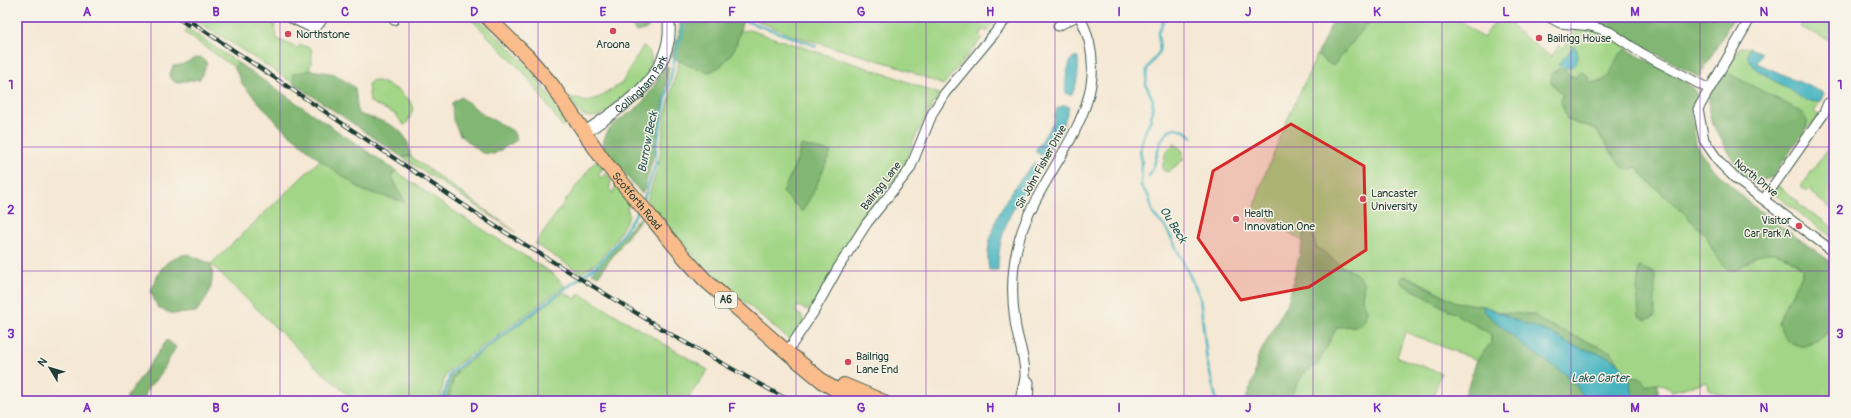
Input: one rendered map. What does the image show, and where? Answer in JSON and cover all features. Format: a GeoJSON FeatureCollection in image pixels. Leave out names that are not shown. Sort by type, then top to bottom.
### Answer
{"type":"FeatureCollection","features":[{"type":"Feature","properties":{"kind":"main road","name":"Scotforth Road"},"geometry":{"type":"LineString","coordinates":[[487,17],[528,57],[552,86],[584,133],[619,179],[705,280],[826,384],[856,401]]}},
{"type":"Feature","properties":{"kind":"main road","name":"Scotforth Road"},"geometry":{"type":"LineString","coordinates":[[808,367],[875,400]]}},
{"type":"Feature","properties":{"kind":"street"},"geometry":{"type":"LineString","coordinates":[[289,17],[310,27],[318,25],[324,17]]}},
{"type":"Feature","properties":{"kind":"street","name":"Collingham Park"},"geometry":{"type":"LineString","coordinates":[[584,133],[638,93],[654,76],[663,60],[668,41],[669,17]]}},
{"type":"Feature","properties":{"kind":"street","name":"Bailrigg Lane"},"geometry":{"type":"LineString","coordinates":[[787,352],[813,313],[838,268],[864,228],[910,169],[925,129],[943,97],[1008,17]]}},
{"type":"Feature","properties":{"kind":"street"},"geometry":{"type":"LineString","coordinates":[[1058,26],[1075,17]]}},
{"type":"Feature","properties":{"kind":"street","name":"Sir John Fisher Drive"},"geometry":{"type":"LineString","coordinates":[[1020,401],[1025,378],[1012,294],[1016,254],[1019,238],[1031,209],[1074,134],[1090,88],[1093,69],[1091,48],[1088,35],[1080,17]]}},
{"type":"Feature","properties":{"kind":"street"},"geometry":{"type":"LineString","coordinates":[[1549,17],[1560,23],[1591,26],[1610,32],[1641,53],[1709,89]]}},
{"type":"Feature","properties":{"kind":"street","name":"North Drive"},"geometry":{"type":"LineString","coordinates":[[1751,17],[1698,109],[1704,140],[1720,163],[1737,180],[1834,252]]}},
{"type":"Feature","properties":{"kind":"street"},"geometry":{"type":"LineString","coordinates":[[1764,200],[1823,115],[1828,103],[1834,106]]}},
{"type":"Feature","properties":{"kind":"street","name":"Sir John Fisher Drive"},"geometry":{"type":"LineString","coordinates":[[1025,378],[1029,382],[1028,401]]}},
{"type":"Feature","properties":{"kind":"highlighted area"},"geometry":{"type":"Polygon","coordinates":[[[1291,124],[1364,166],[1366,250],[1309,287],[1241,300],[1198,238],[1213,171],[1291,124]]]}},
{"type":"Feature","properties":{"kind":"green space"},"geometry":{"type":"Polygon","coordinates":[[[195,17],[271,17],[274,22],[277,39],[297,48],[300,45],[311,48],[312,59],[309,71],[294,74],[295,84],[194,19],[195,17]]]}},
{"type":"Feature","properties":{"kind":"green space"},"geometry":{"type":"Polygon","coordinates":[[[469,17],[477,17],[515,53],[533,73],[567,119],[567,124],[562,126],[525,74],[469,17]]]}},
{"type":"Feature","properties":{"kind":"green space"},"geometry":{"type":"Polygon","coordinates":[[[625,17],[652,17],[654,20],[646,29],[636,32],[625,17]]]}},
{"type":"Feature","properties":{"kind":"green space"},"geometry":{"type":"Polygon","coordinates":[[[680,17],[744,17],[735,48],[721,66],[709,72],[692,67],[671,57],[680,30],[680,17]]]}},
{"type":"Feature","properties":{"kind":"green space"},"geometry":{"type":"Polygon","coordinates":[[[748,17],[999,17],[987,31],[983,30],[979,35],[982,38],[943,85],[894,65],[794,36],[748,17]]]}},
{"type":"Feature","properties":{"kind":"green space"},"geometry":{"type":"Polygon","coordinates":[[[1335,17],[1373,17],[1333,66],[1317,55],[1335,17]]]}},
{"type":"Feature","properties":{"kind":"green space"},"geometry":{"type":"Polygon","coordinates":[[[1373,17],[1455,17],[1483,38],[1499,17],[1507,17],[1513,22],[1511,26],[1551,57],[1560,45],[1563,48],[1570,39],[1577,24],[1610,32],[1628,49],[1608,77],[1597,82],[1590,82],[1587,75],[1581,72],[1576,77],[1570,76],[1550,81],[1562,94],[1562,103],[1565,112],[1571,120],[1581,125],[1594,128],[1614,156],[1627,170],[1637,167],[1650,183],[1683,212],[1707,237],[1715,254],[1747,264],[1758,255],[1764,253],[1776,253],[1793,261],[1802,269],[1802,276],[1779,324],[1786,338],[1798,346],[1804,346],[1817,341],[1834,328],[1834,401],[1727,401],[1725,397],[1710,390],[1707,382],[1672,391],[1660,384],[1646,386],[1641,378],[1629,377],[1611,352],[1547,324],[1533,314],[1502,313],[1484,306],[1456,302],[1417,281],[1401,283],[1491,334],[1491,343],[1477,360],[1405,332],[1397,357],[1441,373],[1432,401],[1289,401],[1305,372],[1317,365],[1337,327],[1358,326],[1367,310],[1362,298],[1364,283],[1354,273],[1315,247],[1313,233],[1305,231],[1303,241],[1254,211],[1261,185],[1282,132],[1317,55],[1333,66],[1373,17]]]}},
{"type":"Feature","properties":{"kind":"green space"},"geometry":{"type":"Polygon","coordinates":[[[1579,17],[1734,17],[1699,77],[1610,28],[1579,17]]]}},
{"type":"Feature","properties":{"kind":"green space"},"geometry":{"type":"Polygon","coordinates":[[[1804,17],[1834,17],[1834,42],[1800,27],[1804,17]]]}},
{"type":"Feature","properties":{"kind":"green space"},"geometry":{"type":"Polygon","coordinates":[[[187,28],[238,63],[234,67],[185,33],[187,28]]]}},
{"type":"Feature","properties":{"kind":"green space"},"geometry":{"type":"Polygon","coordinates":[[[749,30],[892,76],[939,94],[915,137],[903,168],[862,221],[811,309],[804,309],[798,306],[795,312],[802,316],[804,323],[792,338],[788,339],[699,262],[647,201],[659,163],[665,117],[679,61],[709,71],[716,68],[730,56],[736,45],[740,31],[749,30]]]}},
{"type":"Feature","properties":{"kind":"green space"},"geometry":{"type":"Polygon","coordinates":[[[643,46],[651,55],[650,66],[644,79],[634,92],[621,104],[607,113],[594,117],[583,115],[579,112],[570,98],[578,98],[585,102],[600,97],[622,83],[643,46]]]}},
{"type":"Feature","properties":{"kind":"green space"},"geometry":{"type":"Polygon","coordinates":[[[1740,47],[1750,48],[1749,56],[1751,63],[1763,74],[1767,74],[1767,77],[1789,89],[1806,101],[1820,102],[1814,112],[1820,116],[1806,129],[1807,121],[1723,76],[1740,47]]]}},
{"type":"Feature","properties":{"kind":"green space"},"geometry":{"type":"Polygon","coordinates":[[[1628,49],[1674,74],[1690,86],[1697,94],[1691,109],[1696,144],[1713,169],[1753,206],[1834,264],[1834,328],[1817,341],[1804,346],[1798,346],[1785,337],[1779,324],[1784,308],[1802,276],[1802,269],[1798,265],[1782,255],[1765,253],[1751,259],[1738,269],[1729,271],[1715,254],[1707,237],[1683,212],[1650,183],[1637,167],[1627,170],[1618,162],[1596,129],[1577,124],[1567,119],[1561,102],[1562,94],[1550,81],[1552,73],[1558,69],[1565,70],[1570,76],[1575,77],[1581,72],[1587,75],[1590,82],[1599,82],[1605,80],[1617,58],[1628,49]]]}},
{"type":"Feature","properties":{"kind":"green space"},"geometry":{"type":"Polygon","coordinates":[[[201,57],[207,63],[200,79],[176,83],[169,77],[173,66],[201,57]]]}},
{"type":"Feature","properties":{"kind":"green space"},"geometry":{"type":"Polygon","coordinates":[[[238,63],[396,171],[391,175],[405,202],[364,191],[320,160],[282,128],[243,85],[234,67],[238,63]]]}},
{"type":"Feature","properties":{"kind":"green space"},"geometry":{"type":"Polygon","coordinates":[[[666,66],[669,67],[652,163],[642,194],[603,147],[604,139],[612,126],[642,103],[666,66]]]}},
{"type":"Feature","properties":{"kind":"green space"},"geometry":{"type":"Polygon","coordinates":[[[311,70],[335,74],[355,88],[358,114],[385,122],[400,131],[409,146],[410,156],[402,157],[295,84],[293,74],[311,70]]]}},
{"type":"Feature","properties":{"kind":"green space"},"geometry":{"type":"Polygon","coordinates":[[[1730,74],[1802,112],[1807,121],[1806,129],[1772,177],[1761,181],[1754,182],[1749,180],[1741,173],[1712,122],[1709,108],[1710,93],[1718,81],[1730,74]]]}},
{"type":"Feature","properties":{"kind":"green space"},"geometry":{"type":"Polygon","coordinates":[[[373,80],[391,86],[407,97],[411,102],[414,108],[407,123],[404,125],[395,114],[370,102],[368,84],[373,80]]]}},
{"type":"Feature","properties":{"kind":"green space"},"geometry":{"type":"Polygon","coordinates":[[[461,97],[484,115],[513,131],[517,140],[494,154],[482,153],[460,135],[453,120],[452,103],[461,97]]]}},
{"type":"Feature","properties":{"kind":"green space"},"geometry":{"type":"Polygon","coordinates":[[[1833,142],[1834,211],[1811,193],[1812,191],[1809,189],[1807,191],[1801,186],[1833,142]]]}},
{"type":"Feature","properties":{"kind":"green space"},"geometry":{"type":"Polygon","coordinates":[[[1175,144],[1183,151],[1183,160],[1168,172],[1164,171],[1162,169],[1166,151],[1175,144]]]}},
{"type":"Feature","properties":{"kind":"green space"},"geometry":{"type":"Polygon","coordinates":[[[801,145],[831,152],[813,193],[802,212],[783,192],[798,158],[801,145]]]}},
{"type":"Feature","properties":{"kind":"green space"},"geometry":{"type":"Polygon","coordinates":[[[410,156],[516,232],[402,157],[410,156]]]}},
{"type":"Feature","properties":{"kind":"green space"},"geometry":{"type":"Polygon","coordinates":[[[320,160],[364,191],[405,202],[391,175],[396,171],[441,203],[553,274],[565,286],[448,371],[444,379],[440,401],[355,401],[312,363],[211,264],[320,160]]]}},
{"type":"Feature","properties":{"kind":"green space"},"geometry":{"type":"Polygon","coordinates":[[[596,160],[603,169],[598,174],[601,178],[606,173],[611,180],[610,189],[613,194],[616,184],[632,204],[627,206],[629,216],[615,241],[598,262],[581,273],[535,244],[596,160]]]}},
{"type":"Feature","properties":{"kind":"green space"},"geometry":{"type":"Polygon","coordinates":[[[1777,185],[1799,202],[1798,204],[1833,227],[1834,239],[1776,195],[1774,190],[1777,185]]]}},
{"type":"Feature","properties":{"kind":"green space"},"geometry":{"type":"Polygon","coordinates":[[[642,217],[598,276],[592,273],[637,220],[642,217]]]}},
{"type":"Feature","properties":{"kind":"green space"},"geometry":{"type":"Polygon","coordinates":[[[1305,231],[1313,233],[1316,247],[1343,267],[1354,273],[1364,283],[1362,298],[1367,310],[1365,320],[1358,326],[1337,327],[1317,365],[1305,372],[1289,401],[1245,401],[1254,378],[1257,359],[1289,299],[1305,231]]]}},
{"type":"Feature","properties":{"kind":"green space"},"geometry":{"type":"Polygon","coordinates":[[[188,254],[211,264],[212,278],[210,290],[196,312],[173,314],[158,308],[151,292],[157,277],[167,262],[188,254]]]}},
{"type":"Feature","properties":{"kind":"green space"},"geometry":{"type":"Polygon","coordinates":[[[1639,267],[1655,273],[1655,316],[1646,320],[1639,316],[1637,291],[1639,267]]]}},
{"type":"Feature","properties":{"kind":"green space"},"geometry":{"type":"Polygon","coordinates":[[[1406,276],[1456,302],[1484,306],[1483,310],[1516,339],[1568,377],[1586,401],[1463,401],[1477,360],[1491,343],[1491,334],[1401,283],[1401,278],[1406,276]]]}},
{"type":"Feature","properties":{"kind":"green space"},"geometry":{"type":"Polygon","coordinates":[[[563,292],[576,299],[579,293],[708,370],[686,401],[448,401],[453,380],[458,370],[563,292]]]}},
{"type":"Feature","properties":{"kind":"green space"},"geometry":{"type":"Polygon","coordinates":[[[1502,313],[1533,314],[1547,324],[1611,352],[1618,362],[1604,355],[1571,345],[1551,333],[1512,319],[1502,313]]]}},
{"type":"Feature","properties":{"kind":"green space"},"geometry":{"type":"Polygon","coordinates":[[[167,340],[176,347],[160,375],[148,388],[143,401],[126,401],[131,391],[167,340]]]}},
{"type":"Feature","properties":{"kind":"green space"},"geometry":{"type":"Polygon","coordinates":[[[458,370],[453,380],[448,401],[442,401],[449,379],[458,370]]]}},
{"type":"Feature","properties":{"kind":"green space"},"geometry":{"type":"Polygon","coordinates":[[[1629,377],[1641,378],[1646,386],[1658,383],[1658,401],[1637,401],[1632,391],[1629,377]]]}},
{"type":"Feature","properties":{"kind":"water"},"geometry":{"type":"Polygon","coordinates":[[[1574,46],[1578,55],[1575,64],[1569,68],[1558,65],[1574,46]]]}},
{"type":"Feature","properties":{"kind":"water"},"geometry":{"type":"Polygon","coordinates":[[[1750,48],[1761,53],[1757,63],[1824,93],[1820,102],[1806,101],[1789,89],[1767,77],[1767,74],[1763,74],[1759,71],[1750,63],[1748,52],[1750,48]]]}},
{"type":"Feature","properties":{"kind":"water"},"geometry":{"type":"Polygon","coordinates":[[[1073,57],[1078,58],[1078,77],[1072,94],[1066,94],[1066,75],[1073,57]]]}},
{"type":"Feature","properties":{"kind":"water"},"geometry":{"type":"Polygon","coordinates":[[[1065,105],[1069,107],[1059,134],[1047,151],[1041,156],[1035,151],[1054,121],[1057,108],[1065,105]]]}},
{"type":"Feature","properties":{"kind":"water"},"geometry":{"type":"Polygon","coordinates":[[[1035,162],[1039,167],[1016,203],[1005,227],[1001,240],[998,270],[989,270],[988,255],[994,226],[1000,212],[1016,185],[1035,162]]]}},
{"type":"Feature","properties":{"kind":"water","name":"Lake Carter"},"geometry":{"type":"Polygon","coordinates":[[[1484,306],[1513,319],[1551,333],[1571,345],[1604,355],[1618,362],[1629,377],[1632,391],[1637,401],[1586,401],[1568,377],[1516,339],[1483,310],[1484,306]]]}},
{"type":"Feature","properties":{"kind":"waterway","name":"Burrow Beck"},"geometry":{"type":"LineString","coordinates":[[643,201],[656,163],[656,149],[677,48],[683,31],[683,17]]}},
{"type":"Feature","properties":{"kind":"waterway"},"geometry":{"type":"LineString","coordinates":[[735,17],[816,46]]}},
{"type":"Feature","properties":{"kind":"waterway","name":"Ou Beck"},"geometry":{"type":"LineString","coordinates":[[1165,17],[1158,33],[1160,51],[1147,69],[1146,85],[1153,100],[1151,119],[1143,136],[1140,149],[1142,163],[1141,186],[1149,197],[1153,214],[1166,228],[1200,297],[1207,361],[1216,398],[1214,401]]}},
{"type":"Feature","properties":{"kind":"waterway"},"geometry":{"type":"LineString","coordinates":[[1149,176],[1155,163],[1160,143],[1168,132],[1175,128],[1187,132],[1192,137]]}},
{"type":"Feature","properties":{"kind":"waterway","name":"Burrow Beck"},"geometry":{"type":"LineString","coordinates":[[443,401],[450,373],[599,264],[617,243],[639,209]]}},
{"type":"Feature","properties":{"kind":"railway"},"geometry":{"type":"LineString","coordinates":[[176,17],[188,25]]}},
{"type":"Feature","properties":{"kind":"railway"},"geometry":{"type":"LineString","coordinates":[[184,17],[498,228],[677,338],[790,401]]}},
{"type":"Feature","properties":{"kind":"place","name":"Aroona"},"geometry":{"type":"Point","coordinates":[613,31]}},
{"type":"Feature","properties":{"kind":"place","name":"Northstone"},"geometry":{"type":"Point","coordinates":[288,34]}},
{"type":"Feature","properties":{"kind":"place","name":"Bailrigg House"},"geometry":{"type":"Point","coordinates":[1539,38]}},
{"type":"Feature","properties":{"kind":"place","name":"Lancaster University"},"geometry":{"type":"Point","coordinates":[1363,199]}},
{"type":"Feature","properties":{"kind":"place","name":"Health Innovation One"},"geometry":{"type":"Point","coordinates":[1236,219]}},
{"type":"Feature","properties":{"kind":"place","name":"Visitor Car Park A"},"geometry":{"type":"Point","coordinates":[1799,226]}},
{"type":"Feature","properties":{"kind":"place","name":"Bailrigg Lane End"},"geometry":{"type":"Point","coordinates":[848,362]}}]}
